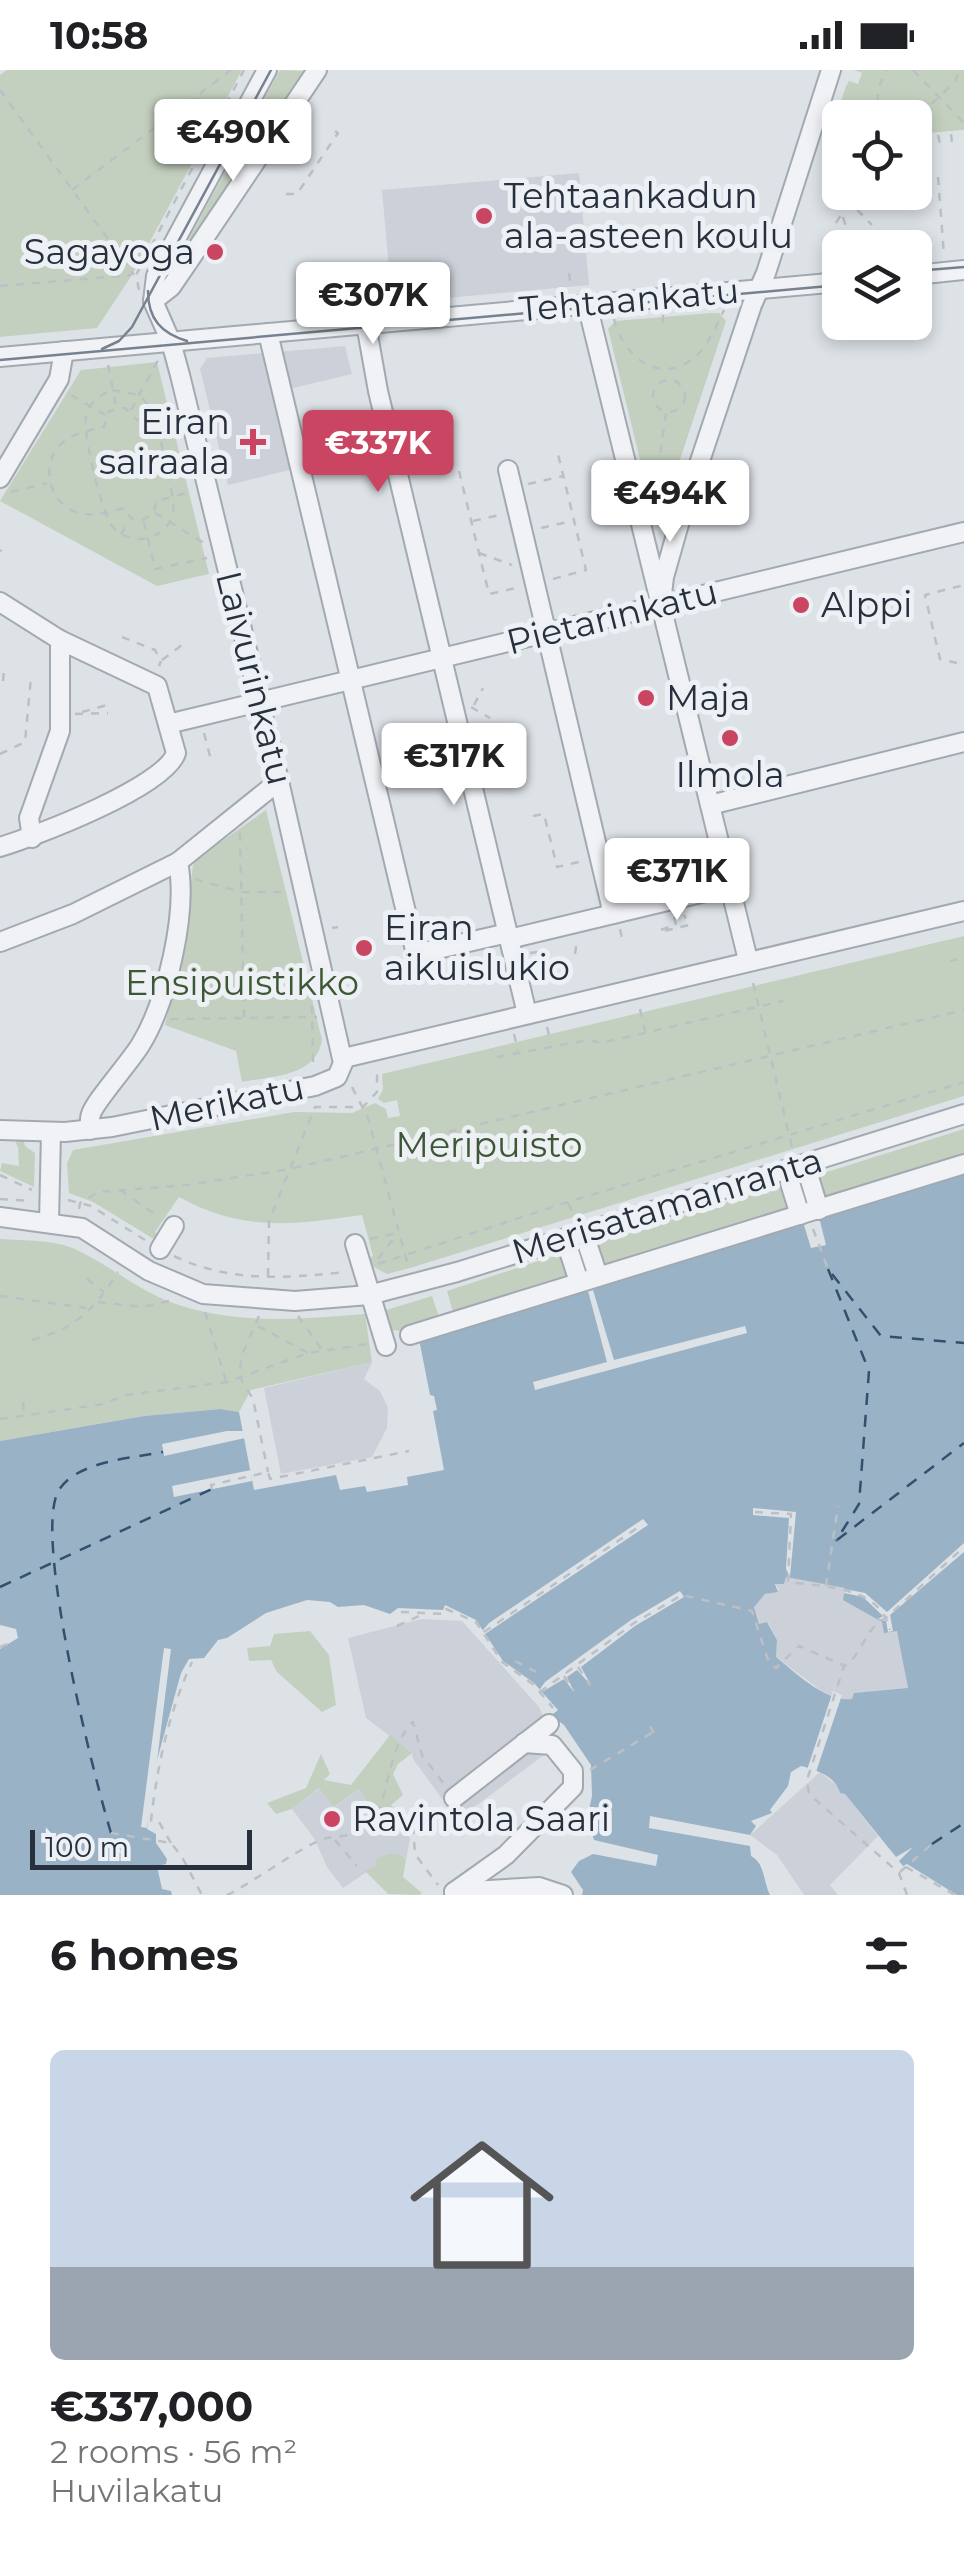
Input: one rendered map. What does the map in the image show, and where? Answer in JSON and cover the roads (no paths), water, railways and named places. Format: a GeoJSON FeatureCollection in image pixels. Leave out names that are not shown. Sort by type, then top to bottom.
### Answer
{"type":"FeatureCollection","features":[{"type":"Feature","properties":{"kind":"street"},"geometry":{"type":"LineString","coordinates":[[153,301],[156,276],[266,70]]}},
{"type":"Feature","properties":{"kind":"street"},"geometry":{"type":"LineString","coordinates":[[153,301],[182,272],[316,70]]}},
{"type":"Feature","properties":{"kind":"street"},"geometry":{"type":"LineString","coordinates":[[661,604],[679,524],[831,70]]}},
{"type":"Feature","properties":{"kind":"street"},"geometry":{"type":"LineString","coordinates":[[932,273],[964,270]]}},
{"type":"Feature","properties":{"kind":"street","name":"Tehtaankatu"},"geometry":{"type":"LineString","coordinates":[[0,357],[822,284]]}},
{"type":"Feature","properties":{"kind":"street","name":"Laivurinkatu"},"geometry":{"type":"LineString","coordinates":[[153,301],[172,342],[344,1061]]}},
{"type":"Feature","properties":{"kind":"street"},"geometry":{"type":"LineString","coordinates":[[587,304],[748,960]]}},
{"type":"Feature","properties":{"kind":"street"},"geometry":{"type":"LineString","coordinates":[[366,324],[378,391],[527,1014]]}},
{"type":"Feature","properties":{"kind":"street"},"geometry":{"type":"LineString","coordinates":[[268,333],[416,954],[730,886]]}},
{"type":"Feature","properties":{"kind":"street"},"geometry":{"type":"LineString","coordinates":[[0,478],[59,379],[64,352]]}},
{"type":"Feature","properties":{"kind":"street"},"geometry":{"type":"LineString","coordinates":[[510,479],[613,914]]}},
{"type":"Feature","properties":{"kind":"street","name":"Pietarinkatu"},"geometry":{"type":"LineString","coordinates":[[168,724],[964,532]]}},
{"type":"Feature","properties":{"kind":"street"},"geometry":{"type":"LineString","coordinates":[[0,602],[60,640],[157,686],[176,753],[166,771],[92,801],[32,838],[0,847]]}},
{"type":"Feature","properties":{"kind":"street"},"geometry":{"type":"LineString","coordinates":[[32,838],[29,818],[60,731],[60,640]]}},
{"type":"Feature","properties":{"kind":"street"},"geometry":{"type":"LineString","coordinates":[[710,805],[964,742]]}},
{"type":"Feature","properties":{"kind":"street"},"geometry":{"type":"LineString","coordinates":[[0,942],[183,870],[279,781]]}},
{"type":"Feature","properties":{"kind":"street"},"geometry":{"type":"LineString","coordinates":[[90,1130],[90,1114],[137,1051],[159,1006],[176,930],[183,870]]}},
{"type":"Feature","properties":{"kind":"street","name":"Merikatu"},"geometry":{"type":"LineString","coordinates":[[0,1130],[90,1130],[315,1086],[336,1077],[344,1061],[748,960],[964,911]]}},
{"type":"Feature","properties":{"kind":"street","name":"Merisatamanranta"},"geometry":{"type":"LineString","coordinates":[[0,1217],[82,1228],[149,1271],[187,1289],[228,1297],[295,1300],[369,1295],[457,1272],[964,1114]]}},
{"type":"Feature","properties":{"kind":"street"},"geometry":{"type":"LineString","coordinates":[[49,1222],[51,1132]]}},
{"type":"Feature","properties":{"kind":"street"},"geometry":{"type":"LineString","coordinates":[[410,1335],[809,1215],[964,1164]]}},
{"type":"Feature","properties":{"kind":"street"},"geometry":{"type":"LineString","coordinates":[[809,1215],[810,1177]]}},
{"type":"Feature","properties":{"kind":"street"},"geometry":{"type":"LineString","coordinates":[[790,1182],[809,1215]]}},
{"type":"Feature","properties":{"kind":"street"},"geometry":{"type":"LineString","coordinates":[[160,1249],[174,1226]]}},
{"type":"Feature","properties":{"kind":"street"},"geometry":{"type":"LineString","coordinates":[[355,1244],[368,1268],[369,1295],[385,1344]]}},
{"type":"Feature","properties":{"kind":"street"},"geometry":{"type":"LineString","coordinates":[[588,1246],[589,1282]]}},
{"type":"Feature","properties":{"kind":"street"},"geometry":{"type":"LineString","coordinates":[[569,1251],[589,1282]]}},
{"type":"Feature","properties":{"kind":"street"},"geometry":{"type":"LineString","coordinates":[[454,1798],[550,1724]]}},
{"type":"Feature","properties":{"kind":"street"},"geometry":{"type":"LineString","coordinates":[[524,1742],[552,1745],[574,1771],[574,1788],[506,1855],[454,1892],[539,1887],[562,1895]]}},
{"type":"Feature","properties":{"kind":"water"},"geometry":{"type":"Polygon","coordinates":[[[964,1171],[964,1895],[957,1895],[907,1864],[903,1866],[899,1861],[913,1847],[896,1857],[830,1778],[801,1766],[791,1772],[788,1786],[770,1810],[772,1813],[751,1821],[756,1826],[750,1835],[650,1816],[649,1828],[750,1846],[770,1895],[582,1895],[583,1890],[571,1872],[579,1861],[593,1854],[656,1866],[658,1855],[594,1840],[587,1819],[592,1796],[591,1765],[564,1725],[560,1722],[554,1726],[547,1719],[558,1710],[534,1683],[503,1661],[476,1620],[445,1605],[443,1610],[398,1608],[390,1614],[364,1605],[338,1607],[330,1602],[307,1600],[266,1613],[218,1640],[204,1658],[189,1659],[181,1673],[154,1771],[147,1829],[156,1834],[156,1843],[167,1859],[166,1864],[157,1866],[162,1889],[172,1895],[0,1895],[0,1649],[18,1638],[16,1629],[0,1625],[0,1441],[144,1416],[220,1409],[239,1412],[254,1490],[336,1475],[340,1490],[365,1486],[367,1492],[408,1485],[407,1477],[444,1470],[433,1411],[437,1410],[434,1396],[430,1395],[419,1339],[581,1290],[586,1292],[598,1284],[803,1222],[811,1248],[826,1245],[819,1217],[964,1171]],[[786,1577],[784,1584],[775,1584],[778,1592],[765,1594],[754,1607],[759,1624],[767,1622],[777,1640],[776,1657],[811,1685],[842,1699],[852,1699],[854,1693],[908,1688],[897,1631],[884,1633],[882,1622],[843,1600],[845,1588],[786,1577]]]}},
{"type":"Feature","properties":{"kind":"tram line"},"geometry":{"type":"LineString","coordinates":[[102,349],[119,341],[132,327],[271,70]]}},
{"type":"Feature","properties":{"kind":"tram line"},"geometry":{"type":"LineString","coordinates":[[932,270],[964,267]]}},
{"type":"Feature","properties":{"kind":"tram line"},"geometry":{"type":"LineString","coordinates":[[0,360],[822,287]]}},
{"type":"Feature","properties":{"kind":"tram line"},"geometry":{"type":"LineString","coordinates":[[148,291],[153,317],[170,334],[187,341]]}},
{"type":"Feature","properties":{"kind":"place","name":"Tehtaankadun ala-asteen koulu"},"geometry":{"type":"Point","coordinates":[484,216]}},
{"type":"Feature","properties":{"kind":"place","name":"Sagayoga"},"geometry":{"type":"Point","coordinates":[215,252]}},
{"type":"Feature","properties":{"kind":"place","name":"Eiran sairaala"},"geometry":{"type":"Point","coordinates":[253,442]}},
{"type":"Feature","properties":{"kind":"place","name":"Alppi"},"geometry":{"type":"Point","coordinates":[801,605]}},
{"type":"Feature","properties":{"kind":"place","name":"Maja"},"geometry":{"type":"Point","coordinates":[646,698]}},
{"type":"Feature","properties":{"kind":"place","name":"Ilmola"},"geometry":{"type":"Point","coordinates":[730,738]}},
{"type":"Feature","properties":{"kind":"place","name":"Eiran aikuislukio"},"geometry":{"type":"Point","coordinates":[364,948]}},
{"type":"Feature","properties":{"kind":"place","name":"Ravintola Saari"},"geometry":{"type":"Point","coordinates":[332,1819]}},
{"type":"Feature","properties":{"kind":"park label","name":"Ensipuistikko"},"geometry":{"type":"Point","coordinates":[242,983]}},
{"type":"Feature","properties":{"kind":"park label","name":"Meripuisto"},"geometry":{"type":"Point","coordinates":[489,1145]}}]}
